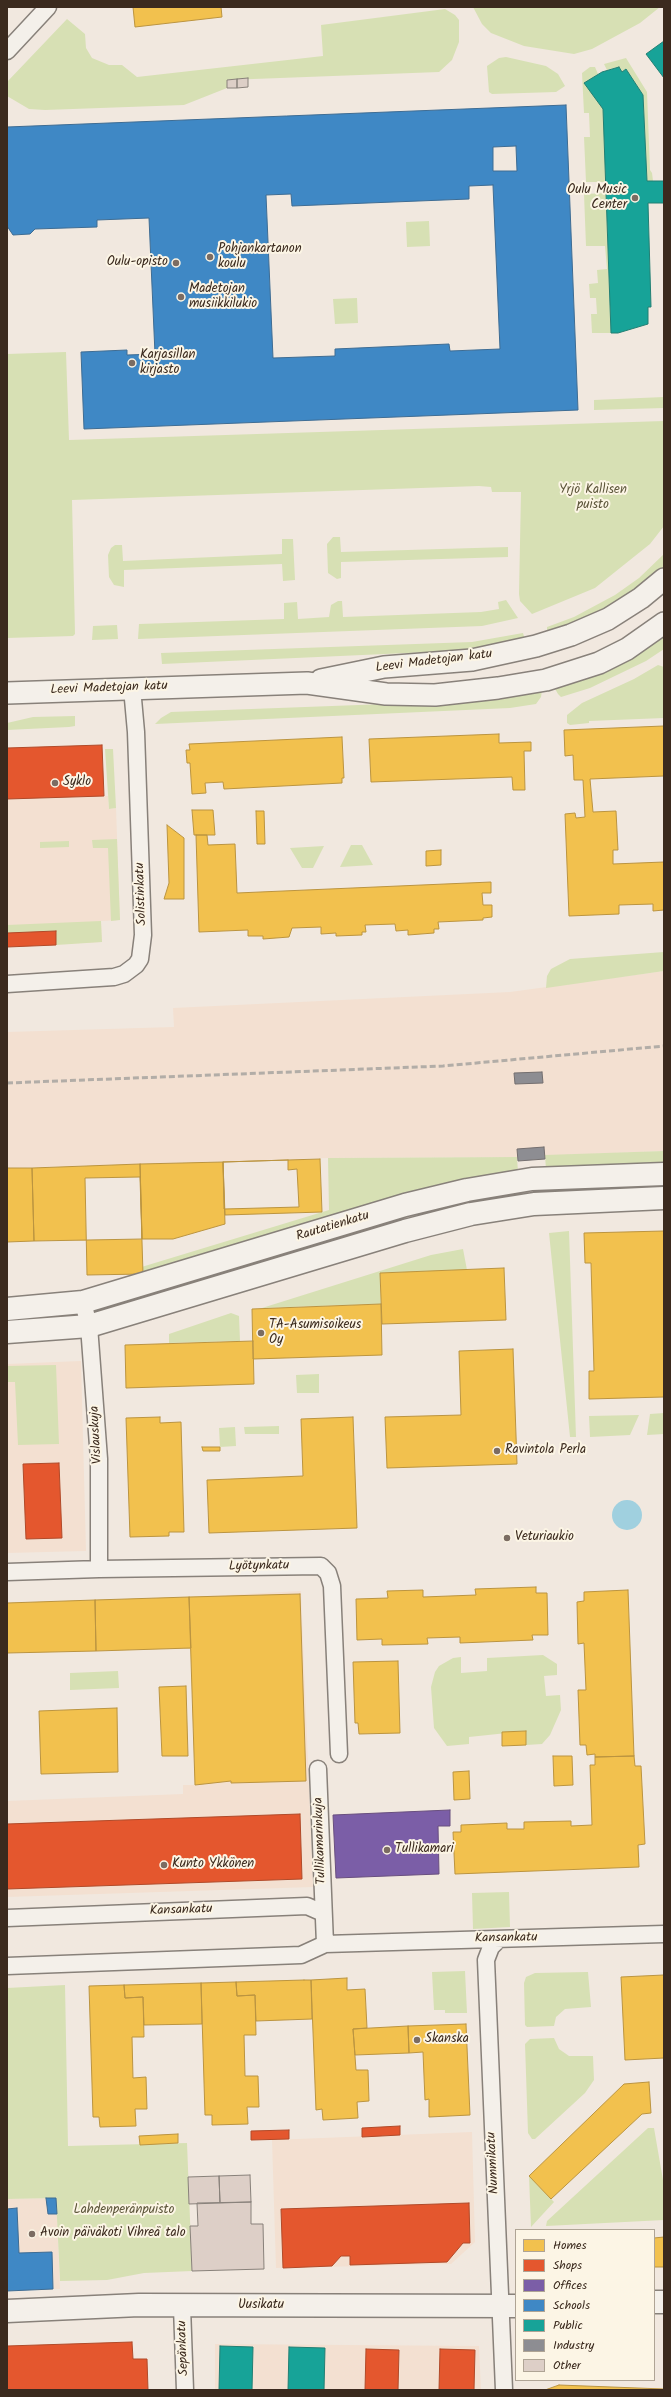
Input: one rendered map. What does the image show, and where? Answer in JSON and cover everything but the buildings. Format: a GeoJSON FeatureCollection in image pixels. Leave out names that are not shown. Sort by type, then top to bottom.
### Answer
{"type":"FeatureCollection","features":[{"type":"Feature","properties":{"kind":"main road","name":"Rautatienkatu"},"geometry":{"type":"LineString","coordinates":[[7,1309],[83,1302],[404,1205],[467,1190],[532,1180],[664,1174]]}},
{"type":"Feature","properties":{"kind":"main road","name":"Rautatienkatu"},"geometry":{"type":"LineString","coordinates":[[7,1332],[89,1326],[398,1233],[471,1214],[534,1204],[664,1198]]}},
{"type":"Feature","properties":{"kind":"main road","name":"Uusikatu"},"geometry":{"type":"LineString","coordinates":[[7,2311],[139,2305],[182,2307],[508,2306]]}},
{"type":"Feature","properties":{"kind":"street"},"geometry":{"type":"LineString","coordinates":[[7,51],[48,7]]}},
{"type":"Feature","properties":{"kind":"street","name":"Leevi Madetojan katu"},"geometry":{"type":"LineString","coordinates":[[307,683],[384,667],[472,660],[536,646],[571,635],[608,619],[641,598],[664,579]]}},
{"type":"Feature","properties":{"kind":"street","name":"Leevi Madetojan katu"},"geometry":{"type":"LineString","coordinates":[[7,693],[307,683],[386,694],[435,695],[498,688],[546,680],[599,663],[627,649],[664,623]]}},
{"type":"Feature","properties":{"kind":"street","name":"Solistinkatu"},"geometry":{"type":"LineString","coordinates":[[7,984],[114,977],[124,974],[140,959],[144,935],[136,732],[132,688]]}},
{"type":"Feature","properties":{"kind":"street","name":"Vislauskuja"},"geometry":{"type":"LineString","coordinates":[[83,1302],[89,1326],[99,1459],[99,1569]]}},
{"type":"Feature","properties":{"kind":"street","name":"Lyötynkatu"},"geometry":{"type":"LineString","coordinates":[[7,1572],[99,1569],[321,1566],[328,1573],[332,1586],[339,1754]]}},
{"type":"Feature","properties":{"kind":"street","name":"Tullikamarinkuja"},"geometry":{"type":"LineString","coordinates":[[318,1769],[323,1913]]}},
{"type":"Feature","properties":{"kind":"street","name":"Kansankatu"},"geometry":{"type":"LineString","coordinates":[[7,1918],[307,1906],[323,1913]]}},
{"type":"Feature","properties":{"kind":"street"},"geometry":{"type":"LineString","coordinates":[[323,1913],[325,1944]]}},
{"type":"Feature","properties":{"kind":"street","name":"Kansankatu"},"geometry":{"type":"LineString","coordinates":[[7,1966],[301,1954],[325,1944],[664,1934]]}},
{"type":"Feature","properties":{"kind":"street","name":"Nummikatu"},"geometry":{"type":"LineString","coordinates":[[498,1940],[491,1947],[486,1960],[508,2306],[504,2390]]}},
{"type":"Feature","properties":{"kind":"street","name":"Sepänkatu"},"geometry":{"type":"LineString","coordinates":[[182,2307],[185,2390]]}},
{"type":"Feature","properties":{"kind":"shaded area"},"geometry":{"type":"Polygon","coordinates":[[[7,748],[104,796],[108,796],[109,809],[116,808],[120,920],[101,921],[102,942],[7,947],[7,748]]]}},
{"type":"Feature","properties":{"kind":"shaded area"},"geometry":{"type":"Polygon","coordinates":[[[664,971],[664,1151],[517,1157],[328,1158],[7,1168],[7,1032],[174,1027],[173,1008],[510,992],[664,971]]]}},
{"type":"Feature","properties":{"kind":"shaded area"},"geometry":{"type":"Polygon","coordinates":[[[81,1361],[86,1551],[7,1553],[7,1364],[81,1361]]]}},
{"type":"Feature","properties":{"kind":"shaded area"},"geometry":{"type":"Polygon","coordinates":[[[301,1591],[313,1887],[7,1897],[7,1801],[183,1794],[183,1785],[195,1785],[189,1597],[301,1591]]]}},
{"type":"Feature","properties":{"kind":"shaded area"},"geometry":{"type":"Polygon","coordinates":[[[472,2132],[475,2242],[451,2264],[276,2268],[272,2140],[472,2132]]]}},
{"type":"Feature","properties":{"kind":"shaded area","name":"Avoin päiväkoti Vihreä talo"},"geometry":{"type":"Polygon","coordinates":[[[56,2198],[60,2289],[7,2291],[7,2199],[56,2198]]]}},
{"type":"Feature","properties":{"kind":"shaded area"},"geometry":{"type":"Polygon","coordinates":[[[215,2344],[479,2346],[481,2390],[215,2390],[215,2344]]]}},
{"type":"Feature","properties":{"kind":"green space"},"geometry":{"type":"Polygon","coordinates":[[[473,7],[660,7],[640,23],[592,49],[574,54],[524,46],[491,33],[482,24],[473,7]]]}},
{"type":"Feature","properties":{"kind":"green space"},"geometry":{"type":"Polygon","coordinates":[[[445,9],[455,15],[459,20],[459,42],[452,60],[439,72],[227,80],[227,88],[184,105],[45,110],[29,109],[7,96],[7,82],[67,19],[85,34],[86,48],[92,58],[109,65],[122,65],[137,77],[323,56],[321,25],[445,9]]]}},
{"type":"Feature","properties":{"kind":"green space"},"geometry":{"type":"Polygon","coordinates":[[[506,57],[546,66],[558,74],[565,86],[556,92],[492,94],[489,92],[487,66],[499,58],[506,57]]]}},
{"type":"Feature","properties":{"kind":"green space"},"geometry":{"type":"Polygon","coordinates":[[[626,58],[647,92],[650,170],[653,181],[647,181],[643,95],[626,69],[622,72],[619,67],[607,70],[604,64],[626,58]]]}},
{"type":"Feature","properties":{"kind":"green space"},"geometry":{"type":"Polygon","coordinates":[[[590,67],[595,67],[598,74],[585,83],[603,109],[606,182],[586,182],[584,137],[590,137],[589,113],[584,113],[582,73],[590,67]]]}},
{"type":"Feature","properties":{"kind":"green space"},"geometry":{"type":"Polygon","coordinates":[[[606,193],[611,333],[592,333],[591,314],[597,314],[596,298],[590,298],[589,284],[598,283],[597,270],[607,269],[605,246],[586,246],[584,194],[606,193]]]}},
{"type":"Feature","properties":{"kind":"green space"},"geometry":{"type":"Polygon","coordinates":[[[429,221],[430,246],[407,247],[406,222],[429,221]]]}},
{"type":"Feature","properties":{"kind":"green space"},"geometry":{"type":"Polygon","coordinates":[[[357,298],[358,323],[335,324],[333,299],[357,298]]]}},
{"type":"Feature","properties":{"kind":"green space","name":"Yrjö Kallisen puisto"},"geometry":{"type":"Polygon","coordinates":[[[66,352],[69,440],[664,421],[664,526],[650,544],[595,588],[532,614],[520,601],[519,594],[521,492],[492,492],[491,487],[479,486],[72,500],[75,634],[73,636],[7,638],[7,354],[66,352]]]}},
{"type":"Feature","properties":{"kind":"green space"},"geometry":{"type":"Polygon","coordinates":[[[664,397],[664,408],[594,410],[594,400],[664,397]]]}},
{"type":"Feature","properties":{"kind":"green space"},"geometry":{"type":"Polygon","coordinates":[[[333,537],[340,537],[341,552],[508,547],[508,557],[341,562],[341,578],[337,579],[328,573],[327,544],[333,537]]]}},
{"type":"Feature","properties":{"kind":"green space"},"geometry":{"type":"Polygon","coordinates":[[[282,539],[293,539],[295,580],[283,581],[282,564],[124,570],[124,587],[114,585],[109,577],[108,555],[111,548],[115,545],[122,545],[123,561],[282,554],[282,539]]]}},
{"type":"Feature","properties":{"kind":"green space"},"geometry":{"type":"Polygon","coordinates":[[[664,554],[664,569],[620,603],[547,635],[547,627],[574,617],[615,595],[639,578],[664,554]]]}},
{"type":"Feature","properties":{"kind":"green space"},"geometry":{"type":"Polygon","coordinates":[[[506,600],[518,618],[482,626],[138,639],[139,624],[284,619],[284,603],[297,602],[298,619],[329,617],[331,605],[338,601],[342,601],[343,617],[481,612],[499,609],[498,602],[506,600]]]}},
{"type":"Feature","properties":{"kind":"green space"},"geometry":{"type":"Polygon","coordinates":[[[117,625],[118,639],[92,640],[93,626],[117,625]]]}},
{"type":"Feature","properties":{"kind":"green space"},"geometry":{"type":"Polygon","coordinates":[[[523,633],[525,640],[474,650],[162,664],[161,653],[472,642],[523,633]]]}},
{"type":"Feature","properties":{"kind":"green space"},"geometry":{"type":"Polygon","coordinates":[[[664,634],[664,649],[646,661],[590,688],[561,697],[554,687],[664,634]]]}},
{"type":"Feature","properties":{"kind":"green space"},"geometry":{"type":"Polygon","coordinates":[[[658,665],[664,667],[664,718],[589,721],[589,723],[570,725],[567,723],[567,715],[582,703],[634,679],[658,665]]]}},
{"type":"Feature","properties":{"kind":"green space"},"geometry":{"type":"Polygon","coordinates":[[[542,690],[541,697],[536,704],[510,708],[155,724],[171,712],[466,701],[542,690]]]}},
{"type":"Feature","properties":{"kind":"green space"},"geometry":{"type":"Polygon","coordinates":[[[75,716],[75,726],[7,730],[7,723],[33,717],[75,716]]]}},
{"type":"Feature","properties":{"kind":"green space"},"geometry":{"type":"Polygon","coordinates":[[[105,749],[113,749],[116,808],[109,809],[105,749]]]}},
{"type":"Feature","properties":{"kind":"green space"},"geometry":{"type":"Polygon","coordinates":[[[117,839],[120,920],[111,921],[108,848],[93,848],[92,840],[117,839]]]}},
{"type":"Feature","properties":{"kind":"green space"},"geometry":{"type":"Polygon","coordinates":[[[69,841],[69,847],[40,848],[40,842],[69,841]]]}},
{"type":"Feature","properties":{"kind":"green space"},"geometry":{"type":"Polygon","coordinates":[[[351,845],[362,845],[373,865],[340,867],[351,845]]]}},
{"type":"Feature","properties":{"kind":"green space"},"geometry":{"type":"Polygon","coordinates":[[[324,846],[313,868],[302,868],[290,848],[324,846]]]}},
{"type":"Feature","properties":{"kind":"green space"},"geometry":{"type":"Polygon","coordinates":[[[101,921],[102,942],[56,945],[56,931],[7,933],[7,925],[101,921]]]}},
{"type":"Feature","properties":{"kind":"green space"},"geometry":{"type":"Polygon","coordinates":[[[664,952],[664,971],[546,988],[547,976],[551,969],[570,959],[664,952]]]}},
{"type":"Feature","properties":{"kind":"green space"},"geometry":{"type":"Polygon","coordinates":[[[664,1151],[664,1166],[546,1170],[545,1155],[664,1151]]]}},
{"type":"Feature","properties":{"kind":"green space"},"geometry":{"type":"Polygon","coordinates":[[[517,1157],[518,1173],[138,1278],[135,1269],[329,1210],[328,1158],[517,1157]]]}},
{"type":"Feature","properties":{"kind":"green space"},"geometry":{"type":"Polygon","coordinates":[[[664,1182],[664,1189],[587,1191],[588,1186],[664,1182]]]}},
{"type":"Feature","properties":{"kind":"green space"},"geometry":{"type":"Polygon","coordinates":[[[569,1231],[576,1437],[570,1437],[549,1233],[569,1231]]]}},
{"type":"Feature","properties":{"kind":"green space"},"geometry":{"type":"Polygon","coordinates":[[[463,1249],[467,1270],[380,1273],[381,1304],[262,1308],[431,1255],[463,1249]]]}},
{"type":"Feature","properties":{"kind":"green space"},"geometry":{"type":"Polygon","coordinates":[[[231,1313],[239,1316],[240,1341],[169,1343],[169,1334],[231,1313]]]}},
{"type":"Feature","properties":{"kind":"green space"},"geometry":{"type":"Polygon","coordinates":[[[56,1365],[59,1444],[18,1445],[15,1382],[7,1382],[7,1366],[56,1365]]]}},
{"type":"Feature","properties":{"kind":"green space"},"geometry":{"type":"Polygon","coordinates":[[[319,1374],[319,1393],[297,1393],[296,1375],[319,1374]]]}},
{"type":"Feature","properties":{"kind":"green space"},"geometry":{"type":"Polygon","coordinates":[[[664,1413],[664,1434],[647,1435],[650,1414],[664,1413]]]}},
{"type":"Feature","properties":{"kind":"green space"},"geometry":{"type":"Polygon","coordinates":[[[639,1415],[630,1435],[590,1437],[589,1416],[639,1415]]]}},
{"type":"Feature","properties":{"kind":"green space"},"geometry":{"type":"Polygon","coordinates":[[[279,1426],[279,1434],[245,1434],[244,1427],[279,1426]]]}},
{"type":"Feature","properties":{"kind":"green space"},"geometry":{"type":"Polygon","coordinates":[[[235,1427],[236,1446],[220,1447],[219,1428],[235,1427]]]}},
{"type":"Feature","properties":{"kind":"green space"},"geometry":{"type":"Polygon","coordinates":[[[543,1655],[557,1664],[557,1675],[544,1676],[546,1696],[560,1695],[561,1710],[550,1735],[542,1744],[526,1745],[526,1731],[469,1737],[469,1744],[447,1746],[434,1728],[431,1687],[435,1672],[439,1666],[453,1658],[461,1657],[461,1673],[487,1671],[487,1658],[543,1655]]]}},
{"type":"Feature","properties":{"kind":"green space"},"geometry":{"type":"Polygon","coordinates":[[[118,1671],[119,1688],[70,1690],[70,1673],[118,1671]]]}},
{"type":"Feature","properties":{"kind":"green space"},"geometry":{"type":"Polygon","coordinates":[[[509,1892],[510,1927],[473,1929],[472,1893],[509,1892]]]}},
{"type":"Feature","properties":{"kind":"green space"},"geometry":{"type":"Polygon","coordinates":[[[465,1971],[467,2013],[445,2013],[445,2010],[434,2010],[432,1972],[465,1971]]]}},
{"type":"Feature","properties":{"kind":"green space"},"geometry":{"type":"Polygon","coordinates":[[[588,1972],[591,2007],[565,2009],[556,2017],[554,2026],[527,2027],[525,2025],[524,1983],[526,1977],[535,1973],[588,1972]]]}},
{"type":"Feature","properties":{"kind":"green space","name":"Lahdenperänpuisto"},"geometry":{"type":"Polygon","coordinates":[[[65,1985],[68,2146],[187,2143],[192,2271],[144,2273],[107,2280],[60,2281],[56,2198],[7,2199],[7,1988],[65,1985]]]}},
{"type":"Feature","properties":{"kind":"green space"},"geometry":{"type":"Polygon","coordinates":[[[554,2038],[559,2049],[569,2056],[593,2056],[594,2080],[585,2093],[535,2139],[532,2139],[528,2133],[525,2044],[530,2039],[554,2038]]]}},
{"type":"Feature","properties":{"kind":"green space"},"geometry":{"type":"Polygon","coordinates":[[[648,2128],[654,2128],[664,2186],[664,2220],[546,2226],[547,2221],[648,2128]]]}},
{"type":"Feature","properties":{"kind":"green space"},"geometry":{"type":"Polygon","coordinates":[[[529,2176],[554,2202],[531,2227],[529,2176]]]}},
{"type":"Feature","properties":{"kind":"water"},"geometry":{"type":"Polygon","coordinates":[[[627,1500],[638,1504],[642,1515],[638,1526],[627,1530],[616,1526],[612,1515],[616,1504],[627,1500]]]}},
{"type":"Feature","properties":{"kind":"railway"},"geometry":{"type":"LineString","coordinates":[[7,1083],[443,1066],[664,1046]]}},
{"type":"Feature","properties":{"kind":"place","name":"Oulu Music Center"},"geometry":{"type":"Point","coordinates":[635,198]}},
{"type":"Feature","properties":{"kind":"place","name":"Pohjankartanon koulu"},"geometry":{"type":"Point","coordinates":[210,257]}},
{"type":"Feature","properties":{"kind":"place","name":"Oulu-opisto"},"geometry":{"type":"Point","coordinates":[176,263]}},
{"type":"Feature","properties":{"kind":"place","name":"Madetojan musiikkilukio"},"geometry":{"type":"Point","coordinates":[181,297]}},
{"type":"Feature","properties":{"kind":"place","name":"Karjasillan kirjasto"},"geometry":{"type":"Point","coordinates":[132,363]}},
{"type":"Feature","properties":{"kind":"place","name":"Syklo"},"geometry":{"type":"Point","coordinates":[55,783]}},
{"type":"Feature","properties":{"kind":"place","name":"TA-Asumisoikeus Oy"},"geometry":{"type":"Point","coordinates":[261,1333]}},
{"type":"Feature","properties":{"kind":"place","name":"Ravintola Perla"},"geometry":{"type":"Point","coordinates":[497,1451]}},
{"type":"Feature","properties":{"kind":"place","name":"Veturiaukio"},"geometry":{"type":"Point","coordinates":[507,1538]}},
{"type":"Feature","properties":{"kind":"place","name":"Tullikamari"},"geometry":{"type":"Point","coordinates":[387,1850]}},
{"type":"Feature","properties":{"kind":"place","name":"Kunto Ykkönen"},"geometry":{"type":"Point","coordinates":[164,1865]}},
{"type":"Feature","properties":{"kind":"place","name":"Skanska"},"geometry":{"type":"Point","coordinates":[417,2040]}},
{"type":"Feature","properties":{"kind":"place","name":"Avoin päiväkoti Vihreä talo"},"geometry":{"type":"Point","coordinates":[32,2234]}}]}
